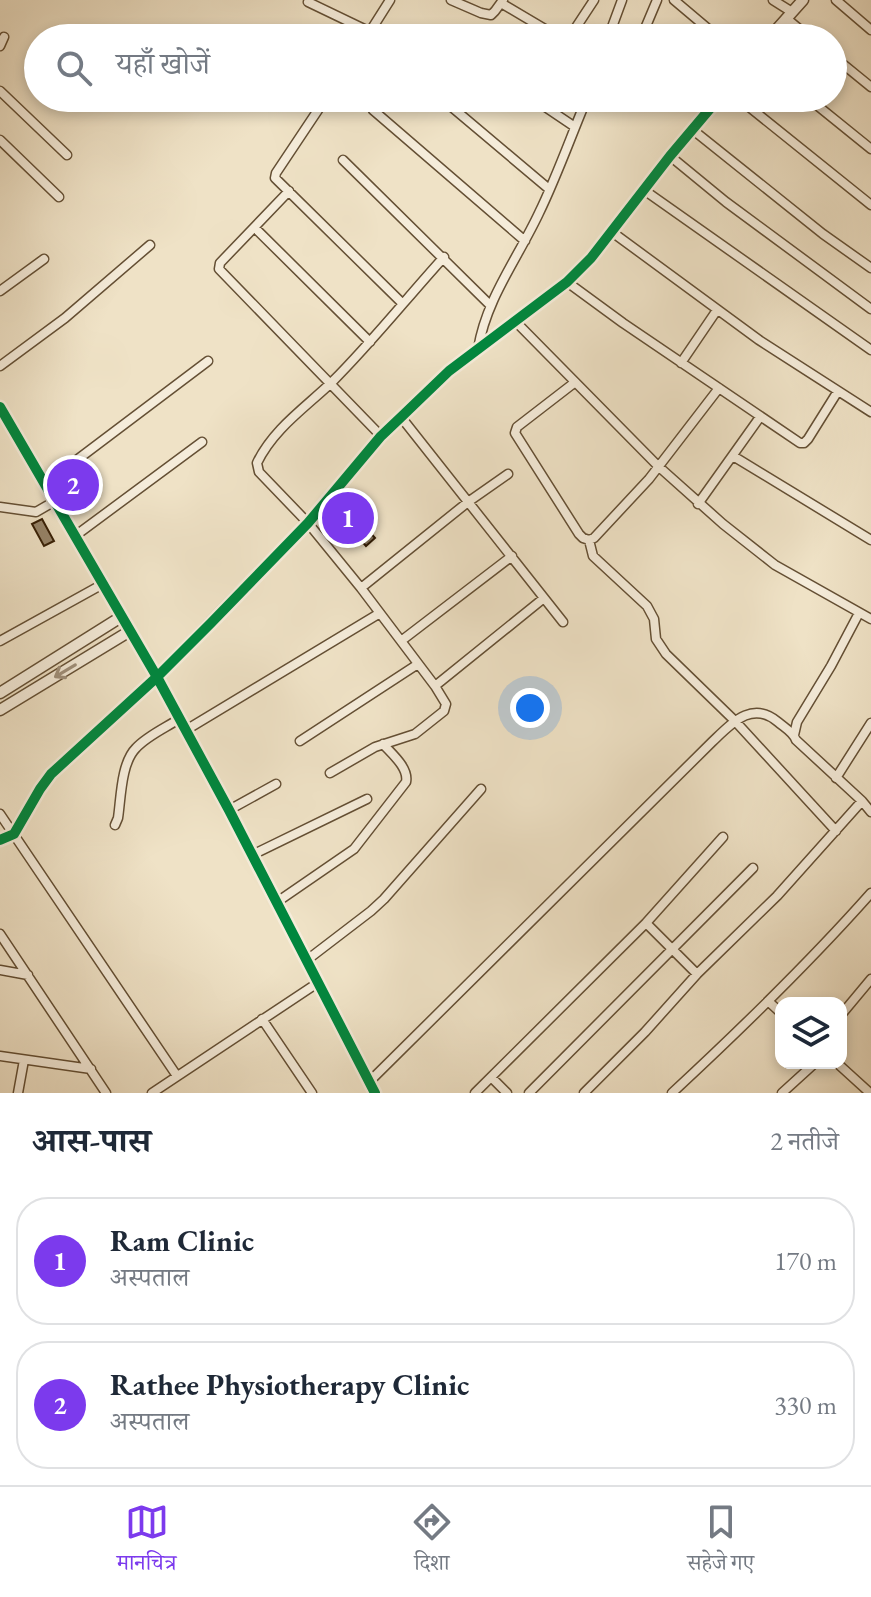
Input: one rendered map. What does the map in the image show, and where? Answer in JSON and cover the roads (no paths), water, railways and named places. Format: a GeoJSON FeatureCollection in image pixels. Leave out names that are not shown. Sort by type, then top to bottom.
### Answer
{"type":"FeatureCollection","features":[{"type":"Feature","properties":{"kind":"street"},"geometry":{"type":"LineString","coordinates":[[375,24],[390,0]]}},
{"type":"Feature","properties":{"kind":"street"},"geometry":{"type":"LineString","coordinates":[[451,0],[491,15],[502,2],[537,24]]}},
{"type":"Feature","properties":{"kind":"street"},"geometry":{"type":"LineString","coordinates":[[578,24],[594,0]]}},
{"type":"Feature","properties":{"kind":"street"},"geometry":{"type":"LineString","coordinates":[[613,24],[622,0]]}},
{"type":"Feature","properties":{"kind":"street"},"geometry":{"type":"LineString","coordinates":[[647,24],[657,0]]}},
{"type":"Feature","properties":{"kind":"street"},"geometry":{"type":"LineString","coordinates":[[674,0],[702,24]]}},
{"type":"Feature","properties":{"kind":"street"},"geometry":{"type":"LineString","coordinates":[[773,0],[797,24]]}},
{"type":"Feature","properties":{"kind":"street"},"geometry":{"type":"LineString","coordinates":[[781,24],[803,0]]}},
{"type":"Feature","properties":{"kind":"street"},"geometry":{"type":"LineString","coordinates":[[836,0],[871,30]]}},
{"type":"Feature","properties":{"kind":"street"},"geometry":{"type":"LineString","coordinates":[[308,2],[348,24]]}},
{"type":"Feature","properties":{"kind":"street"},"geometry":{"type":"LineString","coordinates":[[847,67],[871,87]]}},
{"type":"Feature","properties":{"kind":"street"},"geometry":{"type":"LineString","coordinates":[[0,91],[67,155]]}},
{"type":"Feature","properties":{"kind":"street"},"geometry":{"type":"LineString","coordinates":[[317,112],[276,173],[276,180],[402,303]]}},
{"type":"Feature","properties":{"kind":"street"},"geometry":{"type":"LineString","coordinates":[[375,112],[525,241]]}},
{"type":"Feature","properties":{"kind":"street"},"geometry":{"type":"LineString","coordinates":[[458,112],[549,189]]}},
{"type":"Feature","properties":{"kind":"street"},"geometry":{"type":"LineString","coordinates":[[553,112],[575,127]]}},
{"type":"Feature","properties":{"kind":"street"},"geometry":{"type":"LineString","coordinates":[[478,349],[490,305],[525,241],[581,112]]}},
{"type":"Feature","properties":{"kind":"street"},"geometry":{"type":"LineString","coordinates":[[0,840],[14,834],[51,774],[157,677],[308,523],[381,436],[449,371],[567,282],[591,258],[708,112]]}},
{"type":"Feature","properties":{"kind":"street"},"geometry":{"type":"LineString","coordinates":[[755,112],[871,205]]}},
{"type":"Feature","properties":{"kind":"street"},"geometry":{"type":"LineString","coordinates":[[825,112],[871,149]]}},
{"type":"Feature","properties":{"kind":"street"},"geometry":{"type":"LineString","coordinates":[[693,130],[823,234],[871,268]]}},
{"type":"Feature","properties":{"kind":"street"},"geometry":{"type":"LineString","coordinates":[[0,140],[59,197]]}},
{"type":"Feature","properties":{"kind":"street"},"geometry":{"type":"LineString","coordinates":[[670,156],[726,202],[871,309]]}},
{"type":"Feature","properties":{"kind":"street"},"geometry":{"type":"LineString","coordinates":[[343,160],[490,305]]}},
{"type":"Feature","properties":{"kind":"street"},"geometry":{"type":"LineString","coordinates":[[644,190],[871,350]]}},
{"type":"Feature","properties":{"kind":"street"},"geometry":{"type":"LineString","coordinates":[[289,191],[220,263],[219,269],[381,436]]}},
{"type":"Feature","properties":{"kind":"street"},"geometry":{"type":"LineString","coordinates":[[255,228],[370,342]]}},
{"type":"Feature","properties":{"kind":"street"},"geometry":{"type":"LineString","coordinates":[[612,232],[759,340],[871,412]]}},
{"type":"Feature","properties":{"kind":"street"},"geometry":{"type":"LineString","coordinates":[[0,366],[65,318],[150,245]]}},
{"type":"Feature","properties":{"kind":"street"},"geometry":{"type":"LineString","coordinates":[[330,773],[383,744],[411,736],[444,711],[446,704],[361,588],[308,523],[259,472],[257,463],[287,423],[370,342],[444,257]]}},
{"type":"Feature","properties":{"kind":"street"},"geometry":{"type":"LineString","coordinates":[[0,291],[44,259]]}},
{"type":"Feature","properties":{"kind":"street"},"geometry":{"type":"LineString","coordinates":[[567,282],[798,442],[804,443],[838,391]]}},
{"type":"Feature","properties":{"kind":"street"},"geometry":{"type":"LineString","coordinates":[[681,363],[717,310]]}},
{"type":"Feature","properties":{"kind":"street"},"geometry":{"type":"LineString","coordinates":[[516,322],[698,504],[775,565],[871,619]]}},
{"type":"Feature","properties":{"kind":"street"},"geometry":{"type":"LineString","coordinates":[[45,484],[208,361]]}},
{"type":"Feature","properties":{"kind":"street"},"geometry":{"type":"LineString","coordinates":[[574,383],[517,427],[515,433],[579,534],[589,540],[642,488],[719,388]]}},
{"type":"Feature","properties":{"kind":"street"},"geometry":{"type":"LineString","coordinates":[[0,407],[186,730],[375,1093]]}},
{"type":"Feature","properties":{"kind":"street"},"geometry":{"type":"LineString","coordinates":[[401,417],[563,622]]}},
{"type":"Feature","properties":{"kind":"street"},"geometry":{"type":"LineString","coordinates":[[698,504],[760,417]]}},
{"type":"Feature","properties":{"kind":"street"},"geometry":{"type":"LineString","coordinates":[[75,536],[202,442]]}},
{"type":"Feature","properties":{"kind":"street"},"geometry":{"type":"LineString","coordinates":[[733,456],[871,540]]}},
{"type":"Feature","properties":{"kind":"street"},"geometry":{"type":"LineString","coordinates":[[361,588],[508,474]]}},
{"type":"Feature","properties":{"kind":"street"},"geometry":{"type":"LineString","coordinates":[[0,507],[35,512],[55,501]]}},
{"type":"Feature","properties":{"kind":"street"},"geometry":{"type":"LineString","coordinates":[[589,540],[593,556],[647,606],[654,619],[656,639],[666,654],[735,721],[836,831]]}},
{"type":"Feature","properties":{"kind":"street"},"geometry":{"type":"LineString","coordinates":[[401,641],[512,556]]}},
{"type":"Feature","properties":{"kind":"street"},"geometry":{"type":"LineString","coordinates":[[0,641],[103,584]]}},
{"type":"Feature","properties":{"kind":"street"},"geometry":{"type":"LineString","coordinates":[[435,686],[544,598]]}},
{"type":"Feature","properties":{"kind":"street"},"geometry":{"type":"LineString","coordinates":[[186,730],[380,613]]}},
{"type":"Feature","properties":{"kind":"street"},"geometry":{"type":"LineString","coordinates":[[794,735],[797,722],[859,613]]}},
{"type":"Feature","properties":{"kind":"street"},"geometry":{"type":"LineString","coordinates":[[0,693],[121,617]]}},
{"type":"Feature","properties":{"kind":"street"},"geometry":{"type":"LineString","coordinates":[[0,710],[130,631]]}},
{"type":"Feature","properties":{"kind":"street"},"geometry":{"type":"LineString","coordinates":[[300,741],[418,664]]}},
{"type":"Feature","properties":{"kind":"street"},"geometry":{"type":"LineString","coordinates":[[369,1082],[690,763],[743,716],[761,712],[771,716],[871,812]]}},
{"type":"Feature","properties":{"kind":"street"},"geometry":{"type":"LineString","coordinates":[[115,825],[131,754],[179,719]]}},
{"type":"Feature","properties":{"kind":"street"},"geometry":{"type":"LineString","coordinates":[[836,778],[871,723]]}},
{"type":"Feature","properties":{"kind":"street"},"geometry":{"type":"LineString","coordinates":[[277,902],[354,849],[406,782],[407,773],[383,744]]}},
{"type":"Feature","properties":{"kind":"street"},"geometry":{"type":"LineString","coordinates":[[229,810],[276,784]]}},
{"type":"Feature","properties":{"kind":"street"},"geometry":{"type":"LineString","coordinates":[[307,960],[384,899],[481,789]]}},
{"type":"Feature","properties":{"kind":"street"},"geometry":{"type":"LineString","coordinates":[[252,855],[367,799]]}},
{"type":"Feature","properties":{"kind":"street"},"geometry":{"type":"LineString","coordinates":[[584,1093],[697,974],[777,896],[862,801]]}},
{"type":"Feature","properties":{"kind":"street"},"geometry":{"type":"LineString","coordinates":[[0,814],[177,1076]]}},
{"type":"Feature","properties":{"kind":"street"},"geometry":{"type":"LineString","coordinates":[[475,1093],[646,923],[723,837]]}},
{"type":"Feature","properties":{"kind":"street"},"geometry":{"type":"LineString","coordinates":[[529,1093],[753,868]]}},
{"type":"Feature","properties":{"kind":"street"},"geometry":{"type":"LineString","coordinates":[[672,1093],[768,1001],[871,893]]}},
{"type":"Feature","properties":{"kind":"street"},"geometry":{"type":"LineString","coordinates":[[646,923],[697,974]]}},
{"type":"Feature","properties":{"kind":"street"},"geometry":{"type":"LineString","coordinates":[[0,934],[106,1093]]}},
{"type":"Feature","properties":{"kind":"street"},"geometry":{"type":"LineString","coordinates":[[0,970],[28,975]]}},
{"type":"Feature","properties":{"kind":"street"},"geometry":{"type":"LineString","coordinates":[[847,1008],[871,979]]}},
{"type":"Feature","properties":{"kind":"street"},"geometry":{"type":"LineString","coordinates":[[152,1093],[319,982]]}},
{"type":"Feature","properties":{"kind":"street"},"geometry":{"type":"LineString","coordinates":[[768,1001],[775,1007]]}},
{"type":"Feature","properties":{"kind":"street"},"geometry":{"type":"LineString","coordinates":[[262,1019],[308,1092]]}},
{"type":"Feature","properties":{"kind":"street"},"geometry":{"type":"LineString","coordinates":[[0,1056],[91,1069]]}},
{"type":"Feature","properties":{"kind":"street"},"geometry":{"type":"LineString","coordinates":[[18,1093],[24,1060]]}},
{"type":"Feature","properties":{"kind":"street"},"geometry":{"type":"LineString","coordinates":[[782,1093],[808,1069]]}},
{"type":"Feature","properties":{"kind":"street"},"geometry":{"type":"LineString","coordinates":[[844,1069],[870,1093]]}},
{"type":"Feature","properties":{"kind":"street"},"geometry":{"type":"LineString","coordinates":[[491,1077],[507,1093]]}},
{"type":"Feature","properties":{"kind":"street"},"geometry":{"type":"LineString","coordinates":[[862,1086],[871,1077]]}},
{"type":"Feature","properties":{"kind":"place","name":"Rathee Physiotherapy Clinic"},"geometry":{"type":"Point","coordinates":[73,485]}},
{"type":"Feature","properties":{"kind":"place","name":"Ram Clinic"},"geometry":{"type":"Point","coordinates":[348,518]}}]}
